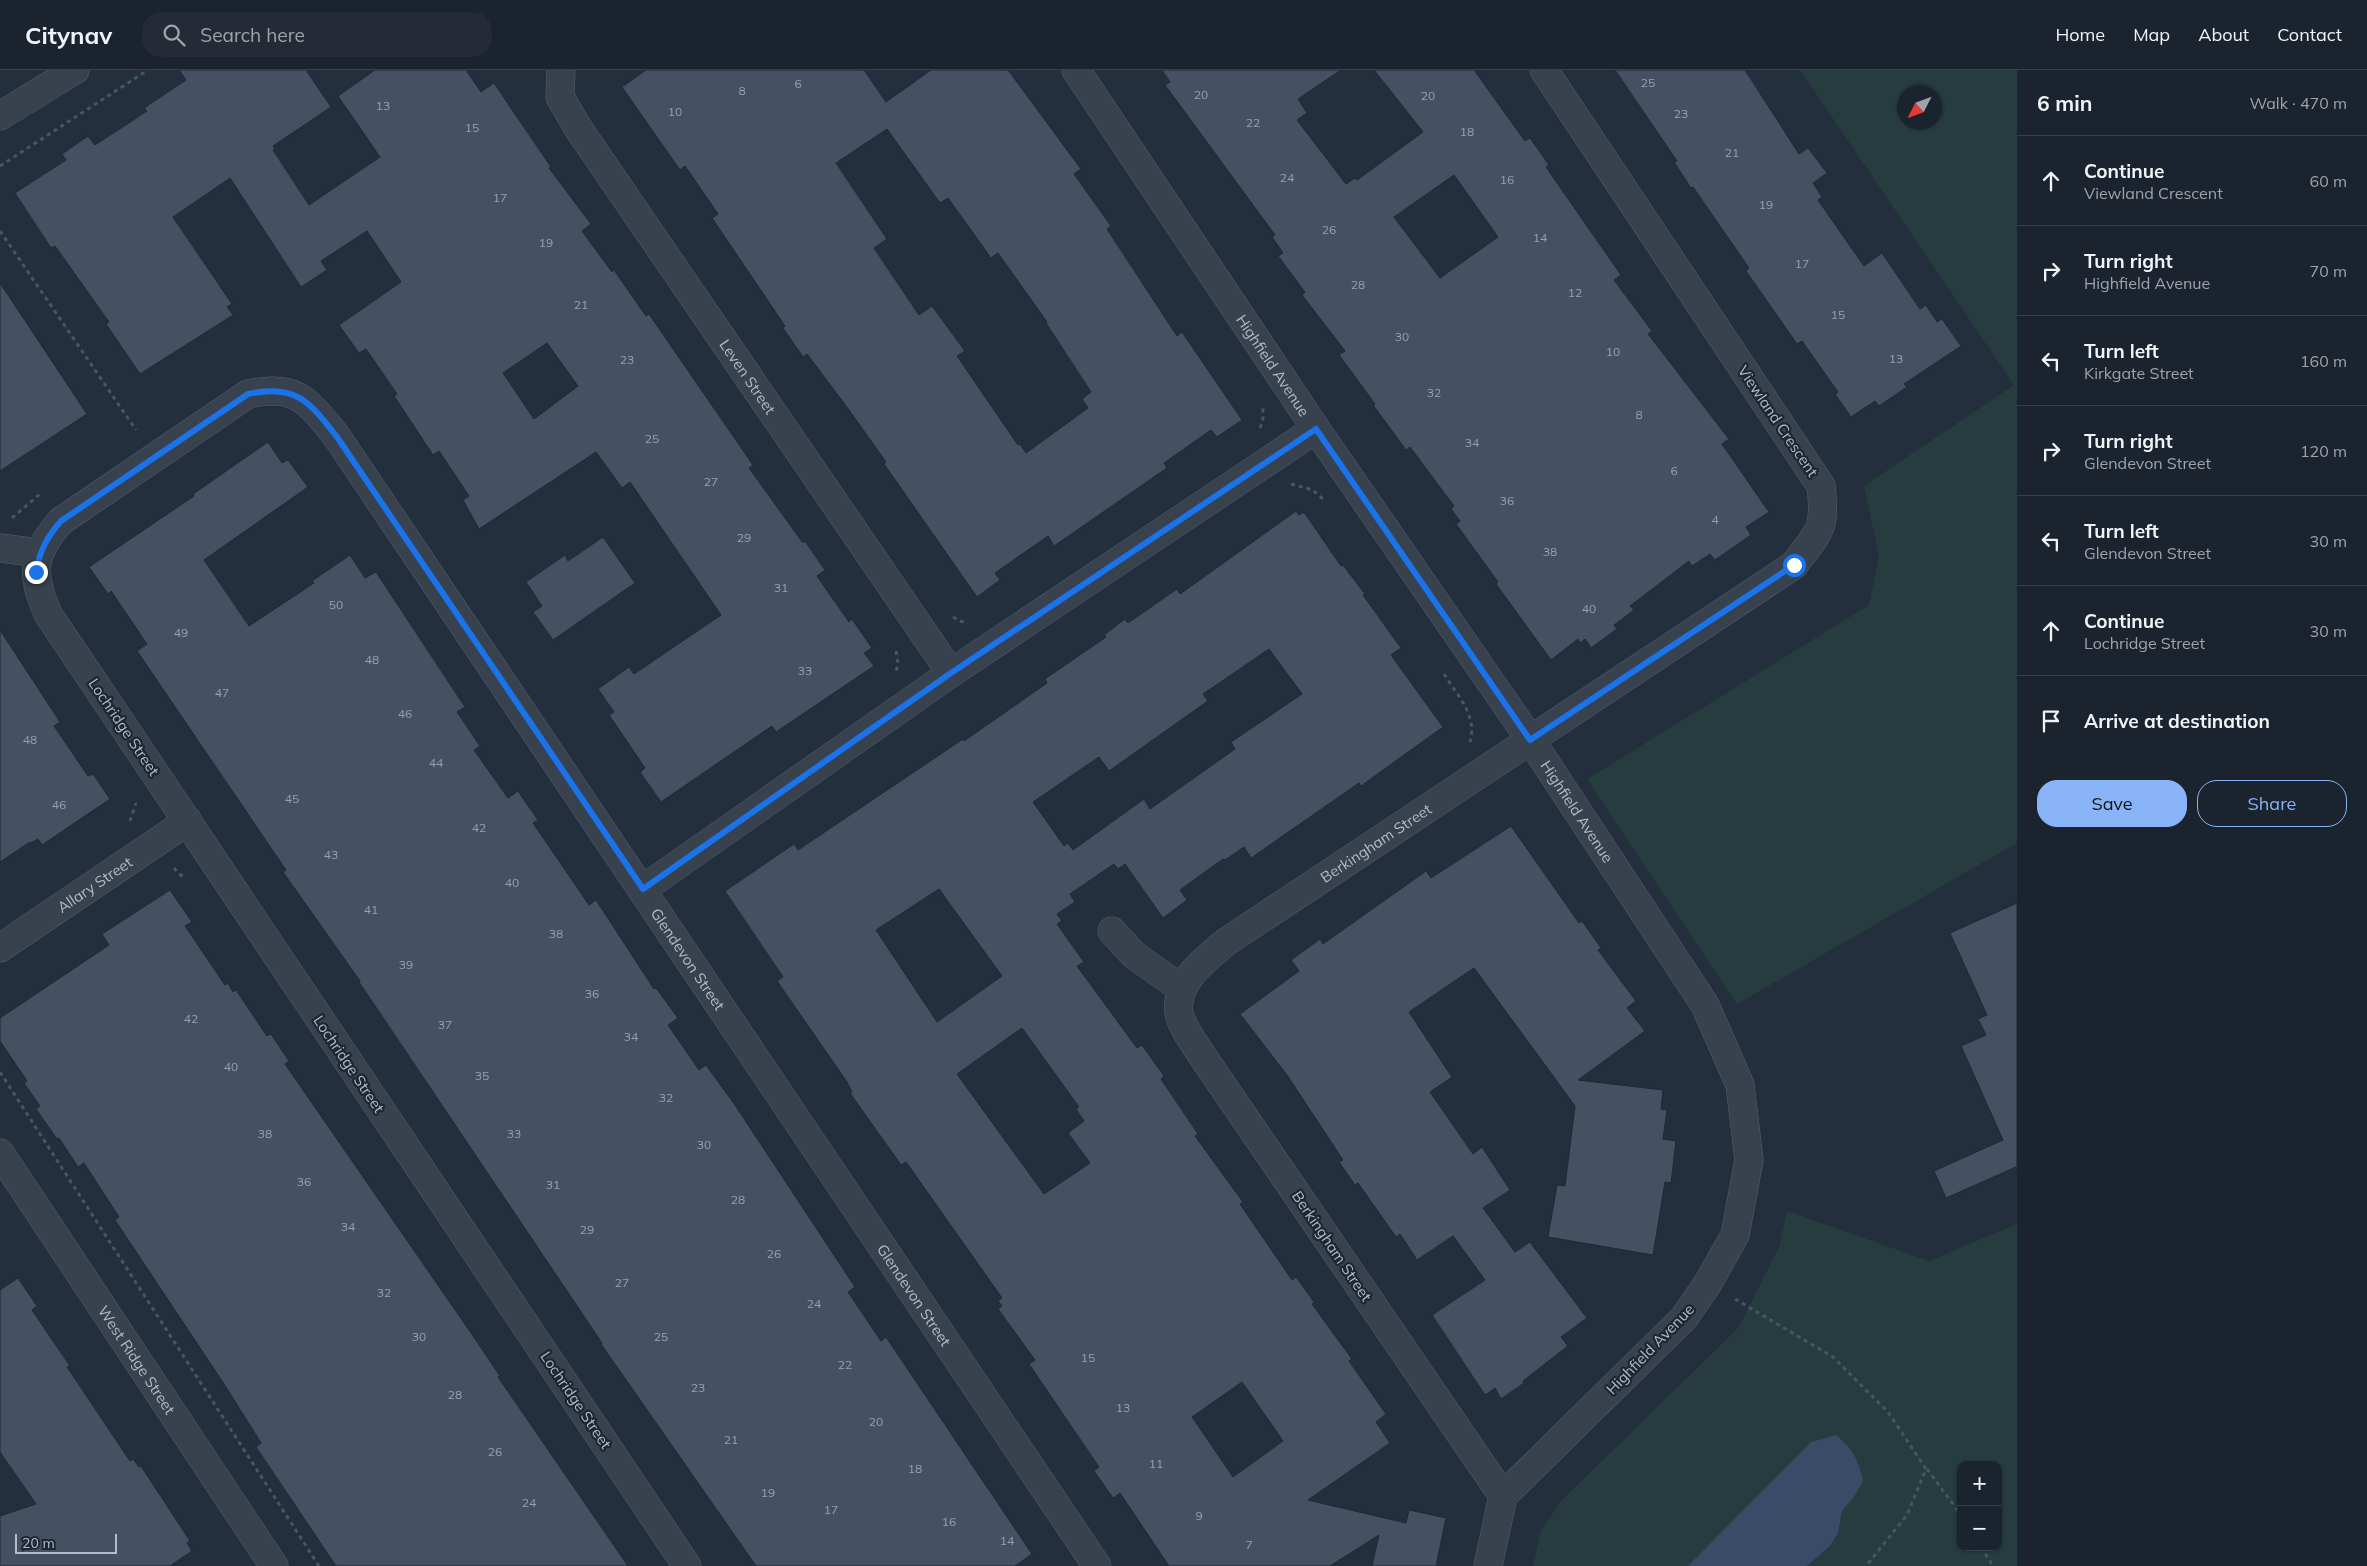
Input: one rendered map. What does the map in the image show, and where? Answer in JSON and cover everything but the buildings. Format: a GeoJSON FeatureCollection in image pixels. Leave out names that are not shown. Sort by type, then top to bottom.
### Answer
{"type":"FeatureCollection","features":[{"type":"Feature","properties":{"kind":"street"},"geometry":{"type":"LineString","coordinates":[[0,116],[75,70]]}},
{"type":"Feature","properties":{"kind":"street","name":"Highfield Avenue"},"geometry":{"type":"LineString","coordinates":[[1076,70],[1316,429],[1530,740],[1705,1005],[1740,1085],[1749,1160],[1735,1235],[1708,1283],[1684,1318],[1503,1496]]}},
{"type":"Feature","properties":{"kind":"street","name":"Viewland Crescent"},"geometry":{"type":"LineString","coordinates":[[1530,740],[1794,565],[1821,529],[1824,513],[1821,486],[1544,70]]}},
{"type":"Feature","properties":{"kind":"street","name":"Leven Street"},"geometry":{"type":"LineString","coordinates":[[558,71],[560,97],[578,128],[951,673]]}},
{"type":"Feature","properties":{"kind":"street","name":"Glendevon Street"},"geometry":{"type":"LineString","coordinates":[[154,458],[248,394],[268,390],[291,392],[316,410],[337,437],[643,889],[1097,1566]]}},
{"type":"Feature","properties":{"kind":"street"},"geometry":{"type":"LineString","coordinates":[[643,889],[951,673],[1316,429]]}},
{"type":"Feature","properties":{"kind":"street","name":"Lochridge Street"},"geometry":{"type":"LineString","coordinates":[[154,458],[61,521],[48,536],[39,553],[36,572],[38,591],[48,614],[687,1566]]}},
{"type":"Feature","properties":{"kind":"street"},"geometry":{"type":"LineString","coordinates":[[0,548],[39,553]]}},
{"type":"Feature","properties":{"kind":"street","name":"Berkingham Street"},"geometry":{"type":"LineString","coordinates":[[1503,1496],[1203,1057],[1179,1012],[1182,990],[1196,968],[1226,942],[1530,740]]}},
{"type":"Feature","properties":{"kind":"street","name":"Allary Street"},"geometry":{"type":"LineString","coordinates":[[0,948],[188,821]]}},
{"type":"Feature","properties":{"kind":"street"},"geometry":{"type":"LineString","coordinates":[[1112,931],[1134,955],[1182,990]]}},
{"type":"Feature","properties":{"kind":"street","name":"West Ridge Street"},"geometry":{"type":"LineString","coordinates":[[0,1154],[274,1566]]}},
{"type":"Feature","properties":{"kind":"street"},"geometry":{"type":"LineString","coordinates":[[1488,1566],[1503,1496]]}},
{"type":"Feature","properties":{"kind":"path"},"geometry":{"type":"LineString","coordinates":[[0,166],[148,70]]}},
{"type":"Feature","properties":{"kind":"path"},"geometry":{"type":"LineString","coordinates":[[0,231],[136,430]]}},
{"type":"Feature","properties":{"kind":"path"},"geometry":{"type":"LineString","coordinates":[[1288,480],[1292,486],[1313,490],[1327,502]]}},
{"type":"Feature","properties":{"kind":"path"},"geometry":{"type":"LineString","coordinates":[[1442,672],[1469,712],[1472,731],[1470,741],[1465,747]]}},
{"type":"Feature","properties":{"kind":"path"},"geometry":{"type":"LineString","coordinates":[[129,822],[135,809],[136,799]]}},
{"type":"Feature","properties":{"kind":"path"},"geometry":{"type":"LineString","coordinates":[[135,809],[140,816]]}},
{"type":"Feature","properties":{"kind":"path"},"geometry":{"type":"LineString","coordinates":[[0,1072],[319,1566]]}},
{"type":"Feature","properties":{"kind":"path"},"geometry":{"type":"LineString","coordinates":[[1708,1283],[1832,1357],[1888,1412],[1926,1469],[1957,1510]]}},
{"type":"Feature","properties":{"kind":"path"},"geometry":{"type":"LineString","coordinates":[[1866,1566],[1908,1515],[1926,1469]]}},
{"type":"Feature","properties":{"kind":"path"},"geometry":{"type":"LineString","coordinates":[[1984,1551],[1993,1566]]}},
{"type":"Feature","properties":{"kind":"green space"},"geometry":{"type":"Polygon","coordinates":[[[1800,70],[2017,70],[2017,843],[1737,1004],[1587,779],[1869,605],[1879,556],[1864,486],[2014,385],[1800,70]]]}},
{"type":"Feature","properties":{"kind":"green space"},"geometry":{"type":"Polygon","coordinates":[[[1787,1211],[1929,1261],[2017,1224],[2017,1566],[1807,1566],[1830,1546],[1838,1533],[1842,1511],[1854,1497],[1701,1554],[1688,1566],[1533,1566],[1541,1530],[1562,1500],[1739,1327],[1779,1247],[1787,1211]]]}},
{"type":"Feature","properties":{"kind":"water"},"geometry":{"type":"Polygon","coordinates":[[[1836,1435],[1854,1455],[1863,1481],[1854,1497],[1842,1511],[1838,1533],[1830,1546],[1807,1566],[1688,1566],[1811,1442],[1836,1435]]]}},
{"type":"Feature","properties":{"kind":"route"},"geometry":{"type":"LineString","coordinates":[[36,572],[39,553],[48,536],[61,521],[248,394],[268,390],[291,392],[316,410],[337,437],[643,889],[951,673],[1316,429],[1530,740],[1794,565]]}}]}
